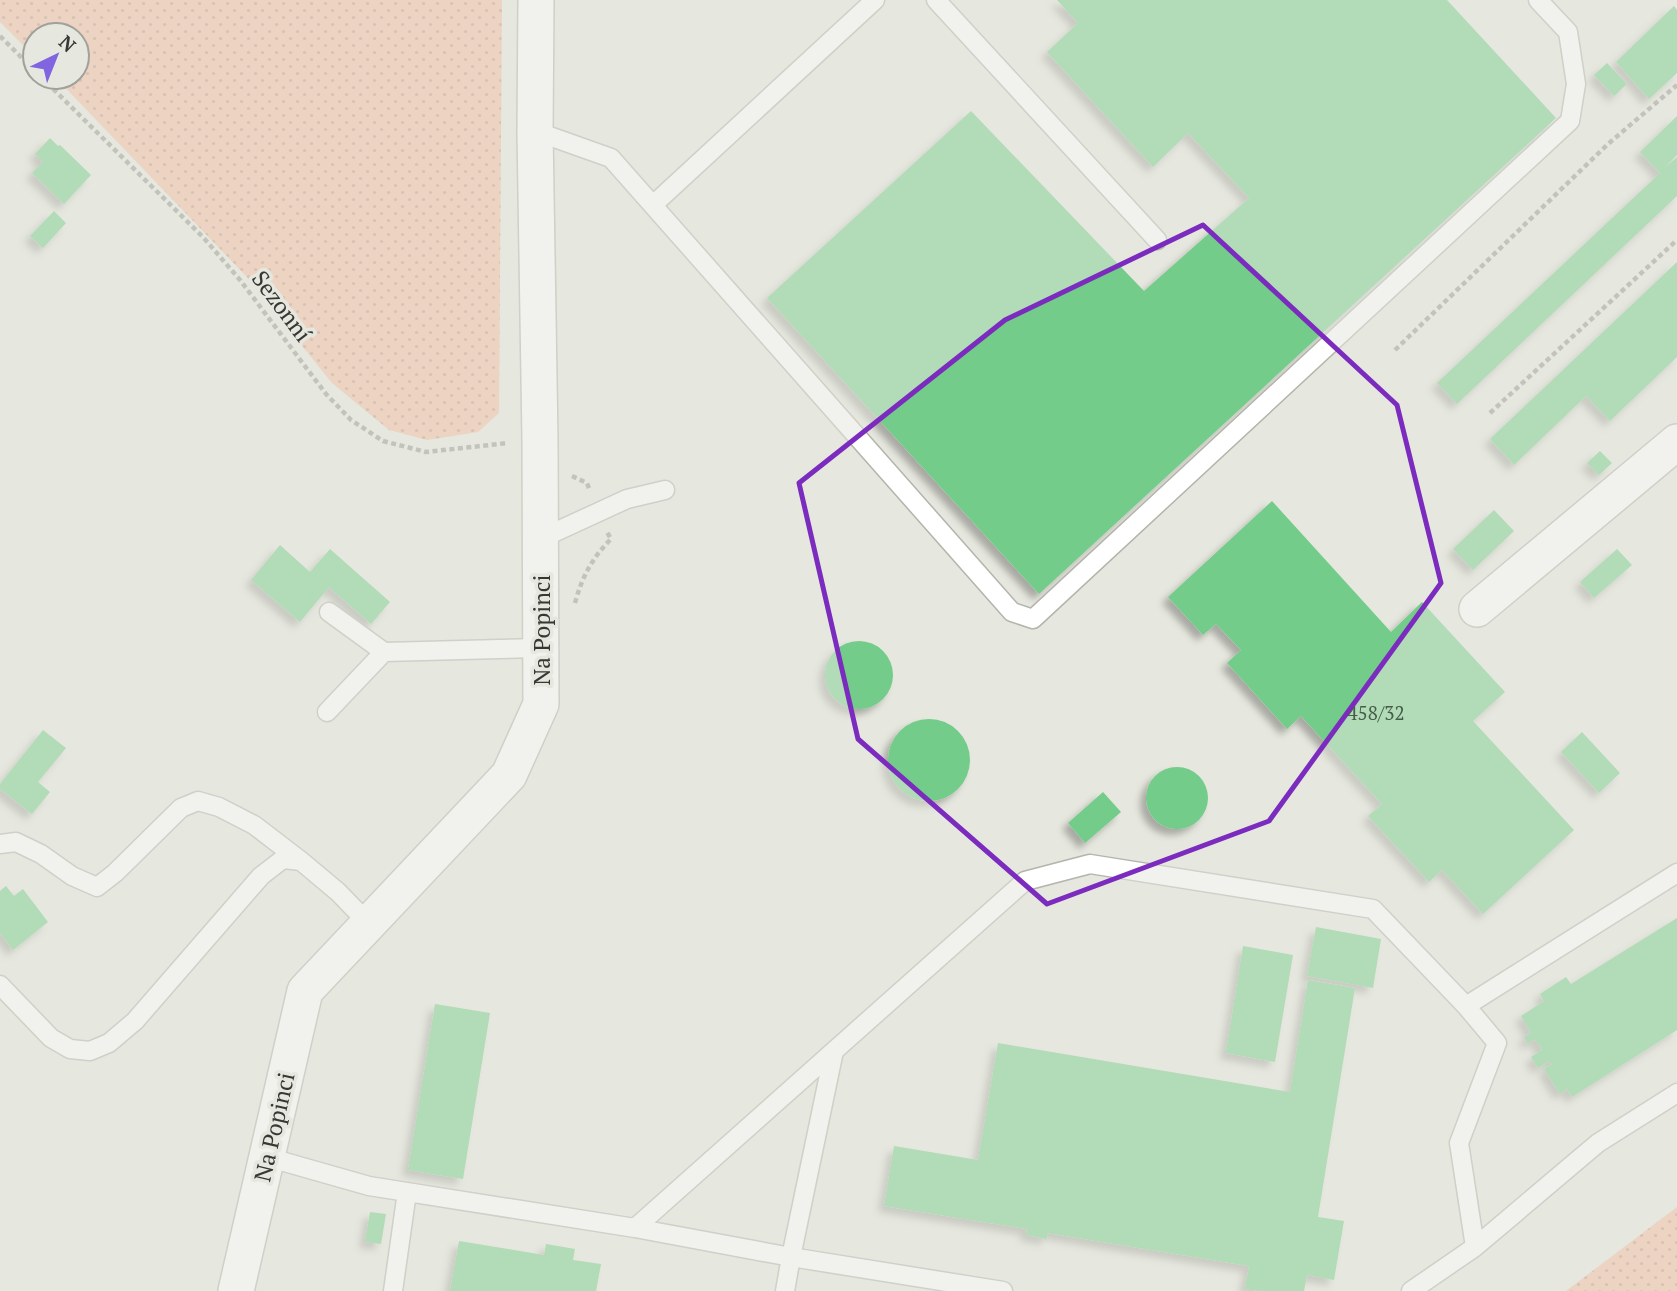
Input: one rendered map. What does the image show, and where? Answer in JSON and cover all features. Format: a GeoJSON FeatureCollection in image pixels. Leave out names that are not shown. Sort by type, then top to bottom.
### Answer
{"type":"FeatureCollection","features":[{"type":"Feature","properties":{"kind":"street","name":"Na Popinci"},"geometry":{"type":"LineString","coordinates":[[236,1291],[305,991],[509,775],[541,704],[536,0]]}},
{"type":"Feature","properties":{"kind":"street"},"geometry":{"type":"LineString","coordinates":[[1477,609],[1677,442]]}},
{"type":"Feature","properties":{"kind":"lane"},"geometry":{"type":"LineString","coordinates":[[653,205],[875,0]]}},
{"type":"Feature","properties":{"kind":"lane"},"geometry":{"type":"LineString","coordinates":[[936,0],[1157,240]]}},
{"type":"Feature","properties":{"kind":"lane"},"geometry":{"type":"LineString","coordinates":[[535,131],[611,158],[1012,612],[1034,619],[1570,121],[1576,84],[1568,32],[1538,0]]}},
{"type":"Feature","properties":{"kind":"lane"},"geometry":{"type":"LineString","coordinates":[[540,539],[627,499],[665,490]]}},
{"type":"Feature","properties":{"kind":"lane"},"geometry":{"type":"LineString","coordinates":[[329,612],[384,652],[541,648]]}},
{"type":"Feature","properties":{"kind":"lane"},"geometry":{"type":"LineString","coordinates":[[327,712],[384,652]]}},
{"type":"Feature","properties":{"kind":"lane"},"geometry":{"type":"LineString","coordinates":[[0,844],[16,842],[72,876],[96,887],[115,873],[181,808],[198,801],[219,807],[254,825],[301,860],[369,924]]}},
{"type":"Feature","properties":{"kind":"lane"},"geometry":{"type":"LineString","coordinates":[[0,985],[51,1038],[70,1049],[90,1051],[109,1043],[135,1021],[261,876],[283,859],[301,860]]}},
{"type":"Feature","properties":{"kind":"lane"},"geometry":{"type":"LineString","coordinates":[[635,1228],[1025,881],[1090,864],[1373,909],[1466,1006],[1497,1043],[1459,1143],[1475,1248]]}},
{"type":"Feature","properties":{"kind":"lane"},"geometry":{"type":"LineString","coordinates":[[1466,1006],[1677,873]]}},
{"type":"Feature","properties":{"kind":"lane"},"geometry":{"type":"LineString","coordinates":[[785,1291],[834,1051]]}},
{"type":"Feature","properties":{"kind":"lane"},"geometry":{"type":"LineString","coordinates":[[1410,1291],[1475,1248],[1598,1143],[1677,1093]]}},
{"type":"Feature","properties":{"kind":"lane"},"geometry":{"type":"LineString","coordinates":[[267,1157],[369,1186],[1003,1291]]}},
{"type":"Feature","properties":{"kind":"lane"},"geometry":{"type":"LineString","coordinates":[[393,1291],[407,1192]]}},
{"type":"Feature","properties":{"kind":"path"},"geometry":{"type":"LineString","coordinates":[[0,36],[21,57]]}},
{"type":"Feature","properties":{"kind":"path"},"geometry":{"type":"LineString","coordinates":[[1395,350],[1608,145],[1677,85]]}},
{"type":"Feature","properties":{"kind":"path","name":"Sezonní"},"geometry":{"type":"LineString","coordinates":[[55,91],[204,237],[326,394],[351,421],[383,441],[426,452],[540,440]]}},
{"type":"Feature","properties":{"kind":"path"},"geometry":{"type":"LineString","coordinates":[[1490,413],[1677,240]]}},
{"type":"Feature","properties":{"kind":"path"},"geometry":{"type":"LineString","coordinates":[[569,475],[587,482],[611,539],[600,550],[581,582],[575,605]]}},
{"type":"Feature","properties":{"kind":"highlighted area"},"geometry":{"type":"Polygon","coordinates":[[[1203,225],[1397,405],[1441,583],[1269,821],[1047,904],[858,739],[799,483],[1005,320],[1203,225]]]}},
{"type":"Feature","properties":{"kind":"shaded area"},"geometry":{"type":"Polygon","coordinates":[[[0,0],[502,0],[499,413],[478,432],[427,440],[389,430],[332,383],[245,275],[68,91],[91,91],[91,21],[21,21],[21,43],[0,22],[0,0]]]}},
{"type":"Feature","properties":{"kind":"shaded area"},"geometry":{"type":"Polygon","coordinates":[[[1677,1207],[1677,1291],[1566,1291],[1677,1207]]]}},
{"type":"Feature","properties":{"kind":"building"},"geometry":{"type":"Polygon","coordinates":[[[1057,0],[1447,0],[1556,118],[1039,594],[767,298],[971,111],[1144,291],[1249,198],[1188,133],[1153,167],[1047,52],[1078,23],[1057,0]]]}},
{"type":"Feature","properties":{"kind":"building"},"geometry":{"type":"Polygon","coordinates":[[[1674,6],[1677,10],[1677,73],[1649,99],[1616,62],[1674,6]]]}},
{"type":"Feature","properties":{"kind":"building"},"geometry":{"type":"Polygon","coordinates":[[[1607,63],[1627,84],[1614,96],[1594,75],[1607,63]]]}},
{"type":"Feature","properties":{"kind":"building"},"geometry":{"type":"Polygon","coordinates":[[[1677,116],[1677,155],[1663,169],[1677,157],[1677,196],[1457,404],[1437,383],[1660,173],[1640,152],[1677,116]]]}},
{"type":"Feature","properties":{"kind":"building"},"geometry":{"type":"Polygon","coordinates":[[[50,138],[91,175],[64,204],[32,173],[43,162],[35,154],[50,138]]]}},
{"type":"Feature","properties":{"kind":"building"},"geometry":{"type":"Polygon","coordinates":[[[54,211],[66,223],[43,248],[30,236],[54,211]]]}},
{"type":"Feature","properties":{"kind":"building"},"geometry":{"type":"Polygon","coordinates":[[[1677,262],[1677,357],[1610,421],[1586,396],[1514,465],[1490,439],[1677,262]]]}},
{"type":"Feature","properties":{"kind":"building"},"geometry":{"type":"Polygon","coordinates":[[[1600,451],[1612,463],[1599,475],[1587,463],[1600,451]]]}},
{"type":"Feature","properties":{"kind":"building"},"geometry":{"type":"Polygon","coordinates":[[[1272,501],[1391,632],[1422,602],[1505,692],[1473,721],[1574,830],[1483,914],[1442,870],[1429,882],[1368,816],[1382,804],[1301,716],[1287,729],[1227,663],[1241,650],[1216,624],[1203,635],[1168,597],[1272,501]]]}},
{"type":"Feature","properties":{"kind":"building"},"geometry":{"type":"Polygon","coordinates":[[[1494,510],[1514,531],[1473,570],[1453,549],[1494,510]]]}},
{"type":"Feature","properties":{"kind":"building"},"geometry":{"type":"Polygon","coordinates":[[[280,545],[310,572],[330,549],[390,602],[371,624],[329,587],[300,622],[251,580],[280,545]]]}},
{"type":"Feature","properties":{"kind":"building"},"geometry":{"type":"Polygon","coordinates":[[[1617,549],[1632,565],[1594,598],[1580,582],[1617,549]]]}},
{"type":"Feature","properties":{"kind":"building"},"geometry":{"type":"Polygon","coordinates":[[[852,641],[866,641],[878,646],[888,656],[893,675],[888,694],[878,704],[866,709],[852,709],[840,704],[830,694],[825,682],[825,668],[830,656],[840,646],[852,641]]]}},
{"type":"Feature","properties":{"kind":"building"},"geometry":{"type":"Polygon","coordinates":[[[921,719],[937,719],[952,726],[963,737],[970,752],[967,776],[958,789],[937,801],[921,801],[906,794],[895,783],[888,768],[888,752],[895,737],[906,726],[921,719]]]}},
{"type":"Feature","properties":{"kind":"building"},"geometry":{"type":"Polygon","coordinates":[[[43,730],[66,748],[38,782],[50,792],[32,814],[0,789],[0,784],[43,730]]]}},
{"type":"Feature","properties":{"kind":"building"},"geometry":{"type":"Polygon","coordinates":[[[1582,732],[1620,773],[1599,793],[1561,752],[1582,732]]]}},
{"type":"Feature","properties":{"kind":"building"},"geometry":{"type":"Polygon","coordinates":[[[1177,767],[1199,776],[1208,798],[1199,820],[1177,829],[1155,820],[1146,798],[1155,776],[1177,767]]]}},
{"type":"Feature","properties":{"kind":"building"},"geometry":{"type":"Polygon","coordinates":[[[1103,792],[1121,812],[1085,843],[1068,823],[1103,792]]]}},
{"type":"Feature","properties":{"kind":"building"},"geometry":{"type":"Polygon","coordinates":[[[6,886],[14,896],[23,889],[48,922],[13,950],[0,933],[0,891],[6,886]]]}},
{"type":"Feature","properties":{"kind":"building"},"geometry":{"type":"Polygon","coordinates":[[[1677,918],[1677,1030],[1572,1097],[1567,1089],[1560,1094],[1544,1069],[1552,1064],[1549,1061],[1538,1068],[1531,1057],[1542,1050],[1535,1039],[1528,1044],[1524,1037],[1531,1033],[1521,1016],[1544,1001],[1540,994],[1566,977],[1571,984],[1677,918]]]}},
{"type":"Feature","properties":{"kind":"building"},"geometry":{"type":"Polygon","coordinates":[[[1316,927],[1381,939],[1373,988],[1307,976],[1316,927]]]}},
{"type":"Feature","properties":{"kind":"building"},"geometry":{"type":"Polygon","coordinates":[[[1243,946],[1293,955],[1275,1062],[1226,1053],[1243,946]]]}},
{"type":"Feature","properties":{"kind":"building"},"geometry":{"type":"Polygon","coordinates":[[[1308,980],[1355,988],[1318,1217],[1344,1221],[1334,1280],[1307,1275],[1304,1291],[1245,1289],[1249,1266],[1048,1233],[1047,1239],[1026,1235],[1027,1229],[884,1206],[894,1146],[978,1160],[998,1043],[1290,1092],[1308,980]]]}},
{"type":"Feature","properties":{"kind":"building"},"geometry":{"type":"Polygon","coordinates":[[[435,1004],[490,1013],[463,1179],[408,1170],[435,1004]]]}},
{"type":"Feature","properties":{"kind":"building"},"geometry":{"type":"Polygon","coordinates":[[[370,1212],[386,1214],[381,1244],[365,1242],[370,1212]]]}},
{"type":"Feature","properties":{"kind":"building"},"geometry":{"type":"Polygon","coordinates":[[[459,1241],[544,1255],[546,1244],[575,1249],[573,1260],[601,1264],[596,1291],[450,1291],[459,1241]]]}}]}
